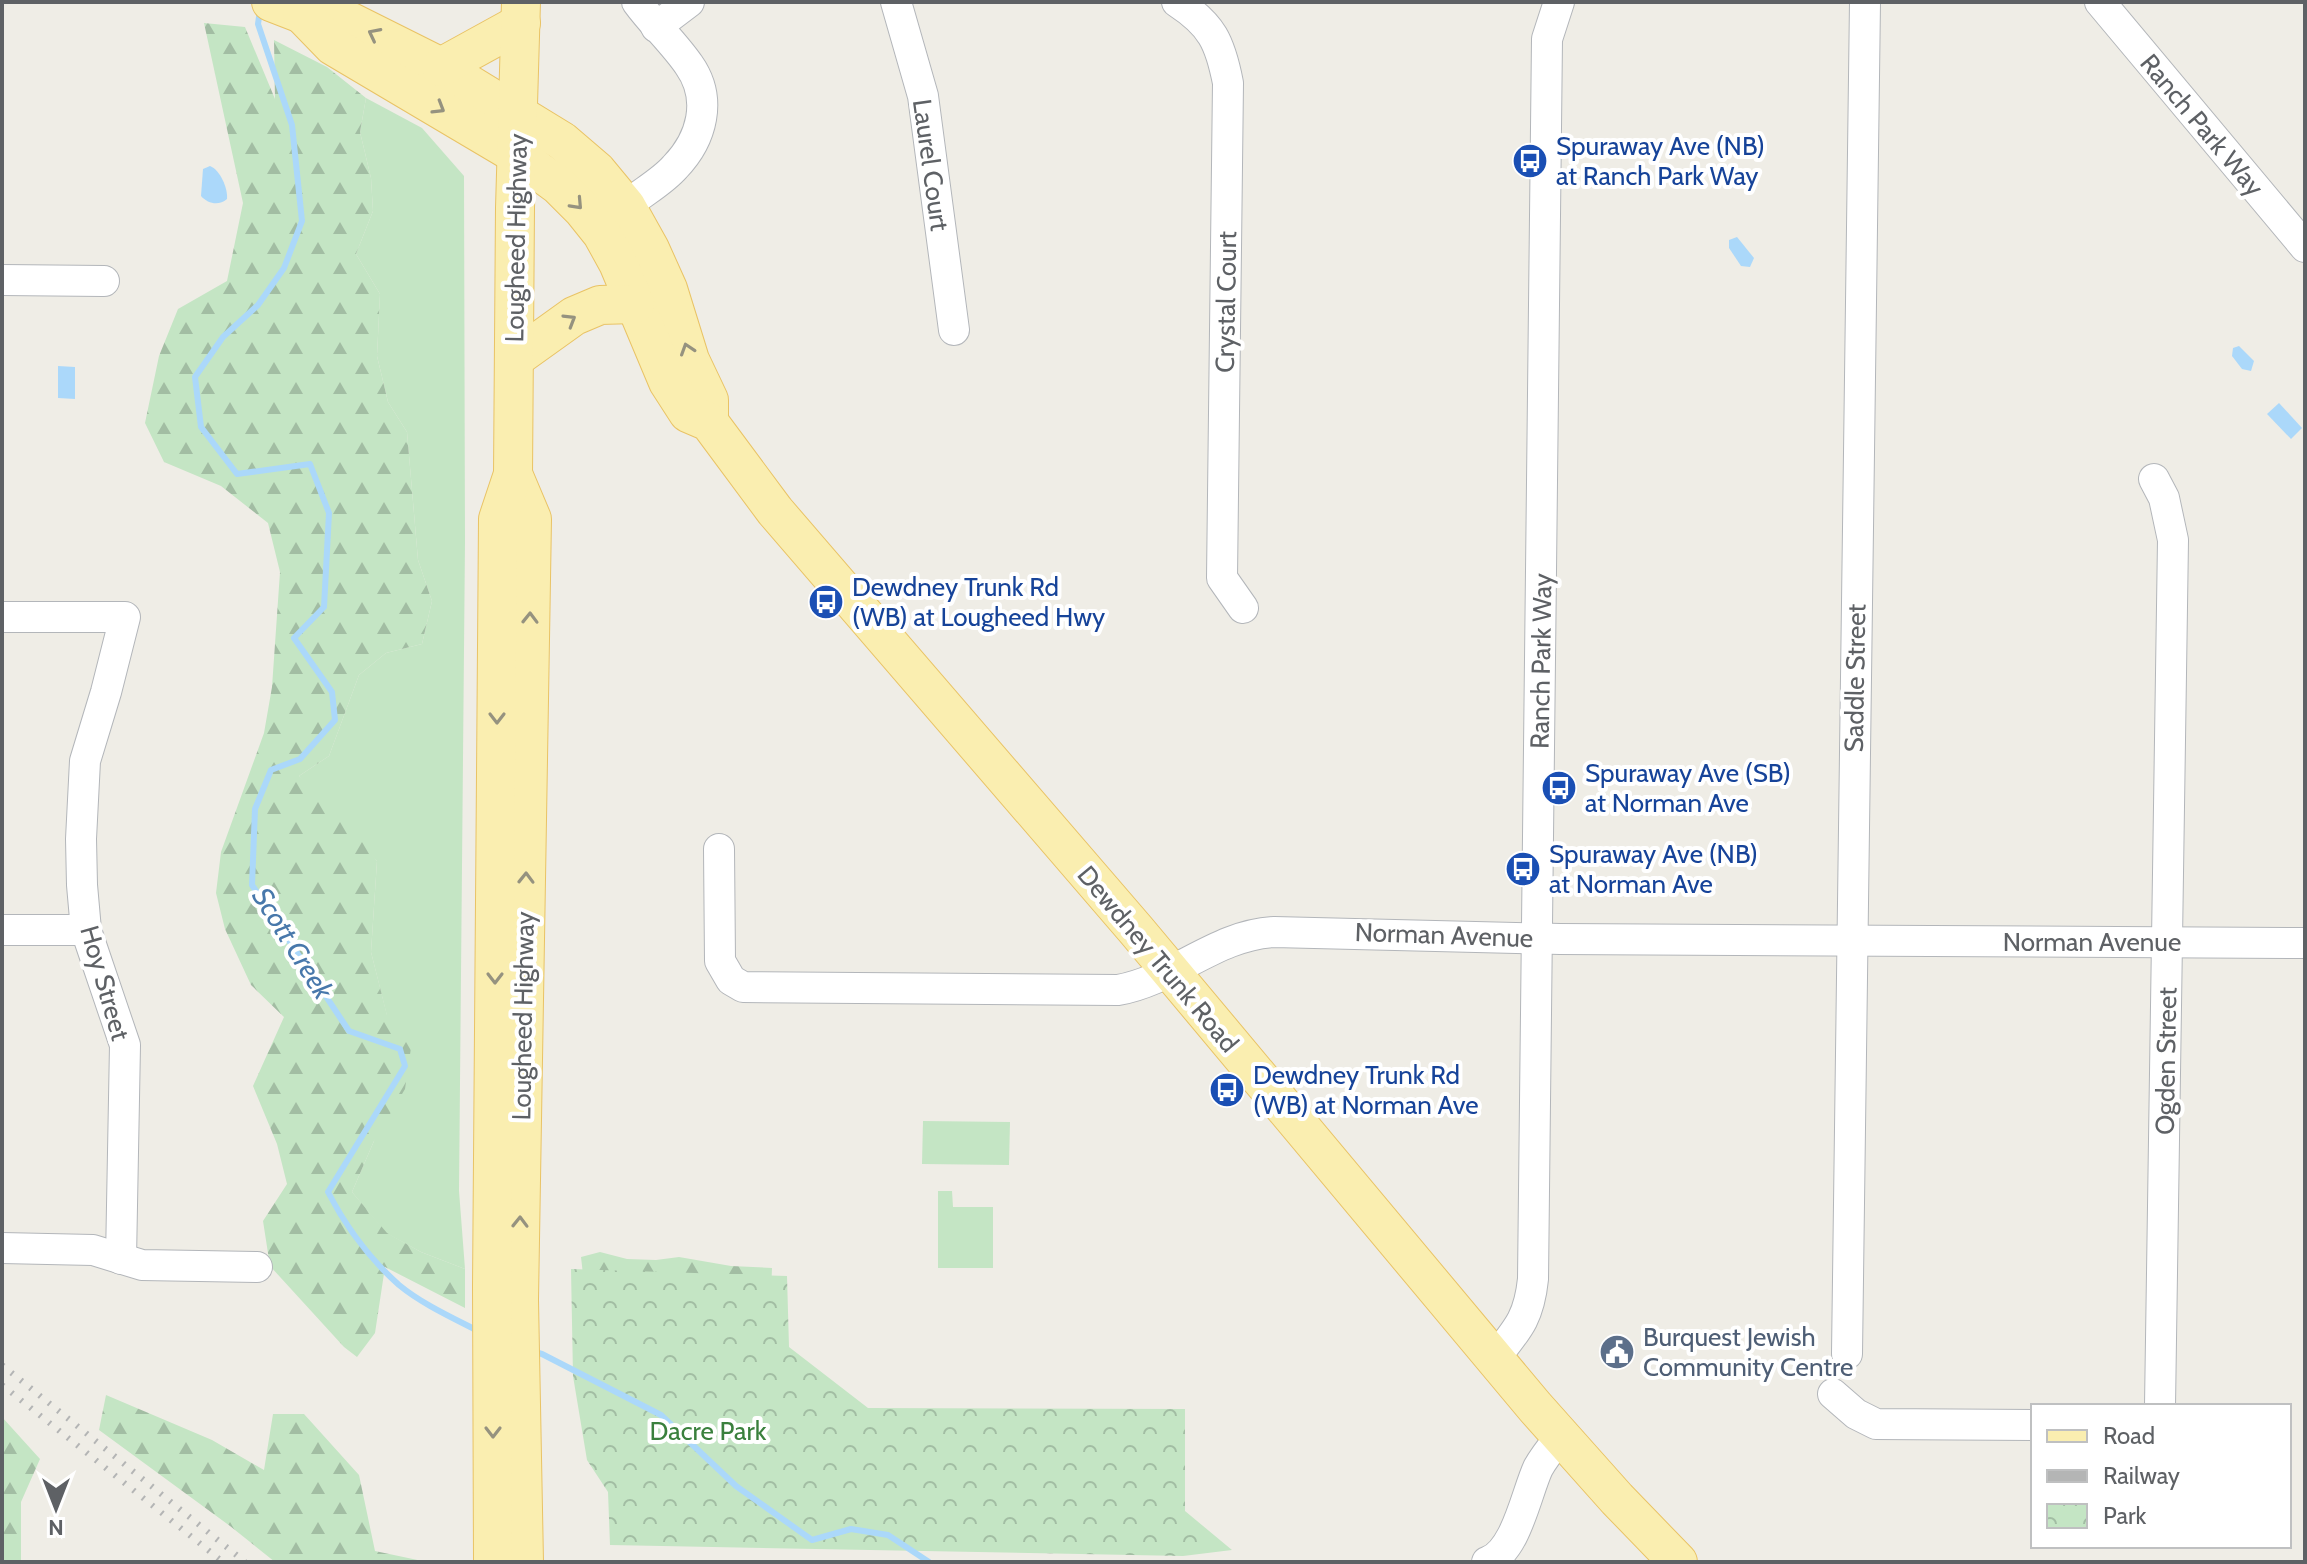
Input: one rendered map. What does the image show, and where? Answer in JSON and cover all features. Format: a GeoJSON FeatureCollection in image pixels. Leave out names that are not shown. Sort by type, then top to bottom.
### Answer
{"type":"FeatureCollection","features":[{"type":"Feature","properties":{"kind":"main road","name":"Dewdney Trunk Road"},"geometry":{"type":"LineString","coordinates":[[290,9],[345,19],[441,67],[562,141],[597,171],[626,206],[668,289],[690,360],[709,400],[709,422]]}},
{"type":"Feature","properties":{"kind":"main road","name":"Dewdney Trunk Road"},"geometry":{"type":"LineString","coordinates":[[290,9],[333,46],[517,155],[559,186],[592,221],[618,263],[668,382],[688,413],[709,422],[775,511],[1168,970],[1494,1359],[1678,1562]]}},
{"type":"Feature","properties":{"kind":"main road"},"geometry":{"type":"LineString","coordinates":[[441,67],[521,12]]}},
{"type":"Feature","properties":{"kind":"main road","name":"Lougheed Highway"},"geometry":{"type":"LineString","coordinates":[[521,12],[513,474],[532,519],[505,1293],[506,1362],[524,1562]]}},
{"type":"Feature","properties":{"kind":"main road"},"geometry":{"type":"LineString","coordinates":[[514,359],[574,316],[600,305],[635,304]]}},
{"type":"Feature","properties":{"kind":"main road","name":"Lougheed Highway"},"geometry":{"type":"LineString","coordinates":[[493,1562],[506,1362]]}},
{"type":"Feature","properties":{"kind":"street"},"geometry":{"type":"LineString","coordinates":[[626,206],[675,168],[691,147],[702,123],[703,102],[690,66],[637,2]]}},
{"type":"Feature","properties":{"kind":"street"},"geometry":{"type":"LineString","coordinates":[[656,27],[689,2]]}},
{"type":"Feature","properties":{"kind":"street","name":"Laurel Court"},"geometry":{"type":"LineString","coordinates":[[896,2],[923,96],[954,330]]}},
{"type":"Feature","properties":{"kind":"street"},"geometry":{"type":"LineString","coordinates":[[1177,2],[1213,12]]}},
{"type":"Feature","properties":{"kind":"street"},"geometry":{"type":"LineString","coordinates":[[1543,2],[1547,39]]}},
{"type":"Feature","properties":{"kind":"street","name":"Ranch Park Way"},"geometry":{"type":"LineString","coordinates":[[1494,1359],[1520,1327],[1530,1304],[1533,1279],[1547,39],[1559,2]]}},
{"type":"Feature","properties":{"kind":"street","name":"Saddle Street"},"geometry":{"type":"LineString","coordinates":[[1847,1354],[1865,2]]}},
{"type":"Feature","properties":{"kind":"street","name":"Ranch Park Way"},"geometry":{"type":"LineString","coordinates":[[2100,2],[2305,247]]}},
{"type":"Feature","properties":{"kind":"street","name":"Crystal Court"},"geometry":{"type":"LineString","coordinates":[[1213,12],[1218,48],[1228,83],[1222,578],[1243,608]]}},
{"type":"Feature","properties":{"kind":"street"},"geometry":{"type":"LineString","coordinates":[[2,280],[104,281]]}},
{"type":"Feature","properties":{"kind":"street","name":"Ogden Street"},"geometry":{"type":"LineString","coordinates":[[2154,479],[2164,498],[2173,540],[2160,1404]]}},
{"type":"Feature","properties":{"kind":"street","name":"Hoy Street"},"geometry":{"type":"LineString","coordinates":[[2,617],[125,617],[85,761],[82,870],[86,930],[125,1045],[121,1259]]}},
{"type":"Feature","properties":{"kind":"street","name":"Norman Avenue"},"geometry":{"type":"LineString","coordinates":[[719,849],[720,961],[731,980],[743,987],[1118,990],[1231,940],[1259,933],[1305,931],[1538,938],[2305,943]]}},
{"type":"Feature","properties":{"kind":"street"},"geometry":{"type":"LineString","coordinates":[[2,930],[86,930]]}},
{"type":"Feature","properties":{"kind":"street"},"geometry":{"type":"LineString","coordinates":[[2,1248],[93,1250],[142,1265],[257,1267]]}},
{"type":"Feature","properties":{"kind":"street"},"geometry":{"type":"LineString","coordinates":[[1833,1394],[1856,1414],[1876,1424],[2031,1425]]}},
{"type":"Feature","properties":{"kind":"street"},"geometry":{"type":"LineString","coordinates":[[1487,1562],[1498,1557],[1508,1544],[1538,1469],[1561,1436]]}},
{"type":"Feature","properties":{"kind":"green space"},"geometry":{"type":"Polygon","coordinates":[[[204,23],[245,27],[275,99],[274,40],[327,67],[366,98],[360,132],[371,178],[373,211],[356,254],[380,294],[377,356],[388,402],[407,432],[418,560],[432,601],[422,644],[386,653],[359,675],[329,756],[299,776],[332,802],[377,861],[371,952],[387,1015],[413,1034],[405,1089],[374,1141],[352,1192],[387,1233],[421,1252],[465,1269],[465,1308],[385,1267],[375,1333],[357,1357],[344,1347],[270,1266],[263,1221],[287,1184],[277,1144],[253,1086],[284,1017],[251,985],[225,929],[216,893],[221,852],[264,733],[272,687],[280,572],[268,523],[221,486],[164,462],[145,423],[159,356],[178,309],[227,281],[243,203],[204,23]]]}},
{"type":"Feature","properties":{"kind":"green space"},"geometry":{"type":"Polygon","coordinates":[[[366,98],[422,128],[464,176],[465,542],[459,1191],[465,1269],[421,1252],[386,1233],[352,1192],[374,1141],[387,1016],[371,952],[377,861],[299,776],[329,756],[359,675],[386,653],[422,644],[432,601],[418,560],[407,432],[388,402],[377,356],[380,294],[356,254],[373,211],[371,178],[360,132],[366,98]]]}},
{"type":"Feature","properties":{"kind":"green space"},"geometry":{"type":"Polygon","coordinates":[[[923,1121],[1010,1122],[1009,1165],[922,1164],[923,1121]]]}},
{"type":"Feature","properties":{"kind":"green space"},"geometry":{"type":"Polygon","coordinates":[[[938,1191],[952,1191],[953,1207],[993,1207],[993,1268],[938,1268],[938,1191]]]}},
{"type":"Feature","properties":{"kind":"green space"},"geometry":{"type":"Polygon","coordinates":[[[600,1252],[627,1259],[679,1257],[731,1266],[772,1268],[771,1294],[587,1310],[581,1257],[600,1252]]]}},
{"type":"Feature","properties":{"kind":"green space","name":"Dacre Park"},"geometry":{"type":"Polygon","coordinates":[[[571,1269],[787,1276],[789,1347],[868,1408],[1185,1409],[1185,1511],[1232,1550],[1183,1556],[610,1545],[608,1492],[587,1460],[573,1376],[571,1269]]]}},
{"type":"Feature","properties":{"kind":"green space"},"geometry":{"type":"Polygon","coordinates":[[[106,1395],[212,1440],[264,1470],[273,1414],[304,1414],[359,1475],[375,1551],[427,1562],[275,1562],[99,1430],[106,1395]]]}},
{"type":"Feature","properties":{"kind":"green space"},"geometry":{"type":"Polygon","coordinates":[[[2,1417],[40,1459],[21,1502],[21,1562],[2,1562],[2,1417]]]}},
{"type":"Feature","properties":{"kind":"water"},"geometry":{"type":"Polygon","coordinates":[[[210,166],[220,175],[226,190],[227,199],[221,203],[210,202],[201,196],[203,169],[210,166]]]}},
{"type":"Feature","properties":{"kind":"water"},"geometry":{"type":"Polygon","coordinates":[[[1737,237],[1754,258],[1750,267],[1741,266],[1729,248],[1729,240],[1737,237]]]}},
{"type":"Feature","properties":{"kind":"water"},"geometry":{"type":"Polygon","coordinates":[[[2239,346],[2254,361],[2251,371],[2242,369],[2232,356],[2233,348],[2239,346]]]}},
{"type":"Feature","properties":{"kind":"water"},"geometry":{"type":"Polygon","coordinates":[[[58,366],[75,367],[75,399],[58,398],[58,366]]]}},
{"type":"Feature","properties":{"kind":"water"},"geometry":{"type":"Polygon","coordinates":[[[2279,403],[2302,428],[2291,439],[2267,414],[2279,403]]]}},
{"type":"Feature","properties":{"kind":"waterway","name":"Scott Creek"},"geometry":{"type":"LineString","coordinates":[[260,10],[258,24],[292,125],[302,221],[284,268],[258,305],[223,337],[195,377],[201,427],[237,474],[310,464],[329,513],[324,607],[294,638],[332,692],[335,720],[300,759],[271,770],[255,809],[252,885],[349,1031],[400,1049],[405,1066],[328,1192],[359,1242],[399,1285],[428,1305],[480,1332]]}},
{"type":"Feature","properties":{"kind":"waterway","name":"Scott Creek"},"geometry":{"type":"LineString","coordinates":[[531,1351],[661,1415],[736,1486],[812,1540],[851,1529],[888,1535],[929,1562]]}},
{"type":"Feature","properties":{"kind":"railway"},"geometry":{"type":"LineString","coordinates":[[2,1365],[245,1562]]}},
{"type":"Feature","properties":{"kind":"railway"},"geometry":{"type":"LineString","coordinates":[[2,1385],[223,1562]]}},
{"type":"Feature","properties":{"kind":"place","name":"Spuraway Ave (NB) at Ranch Park Way"},"geometry":{"type":"Point","coordinates":[1530,161]}},
{"type":"Feature","properties":{"kind":"place","name":"Dewdney Trunk Rd (WB) at Lougheed Hwy"},"geometry":{"type":"Point","coordinates":[826,602]}},
{"type":"Feature","properties":{"kind":"place","name":"Spuraway Ave (SB) at Norman Ave"},"geometry":{"type":"Point","coordinates":[1559,788]}},
{"type":"Feature","properties":{"kind":"place","name":"Spuraway Ave (NB) at Norman Ave"},"geometry":{"type":"Point","coordinates":[1523,869]}},
{"type":"Feature","properties":{"kind":"place","name":"Dewdney Trunk Rd (WB) at Norman Ave"},"geometry":{"type":"Point","coordinates":[1227,1090]}},
{"type":"Feature","properties":{"kind":"place","name":"Burquest Jewish Community Centre"},"geometry":{"type":"Point","coordinates":[1617,1352]}}]}
